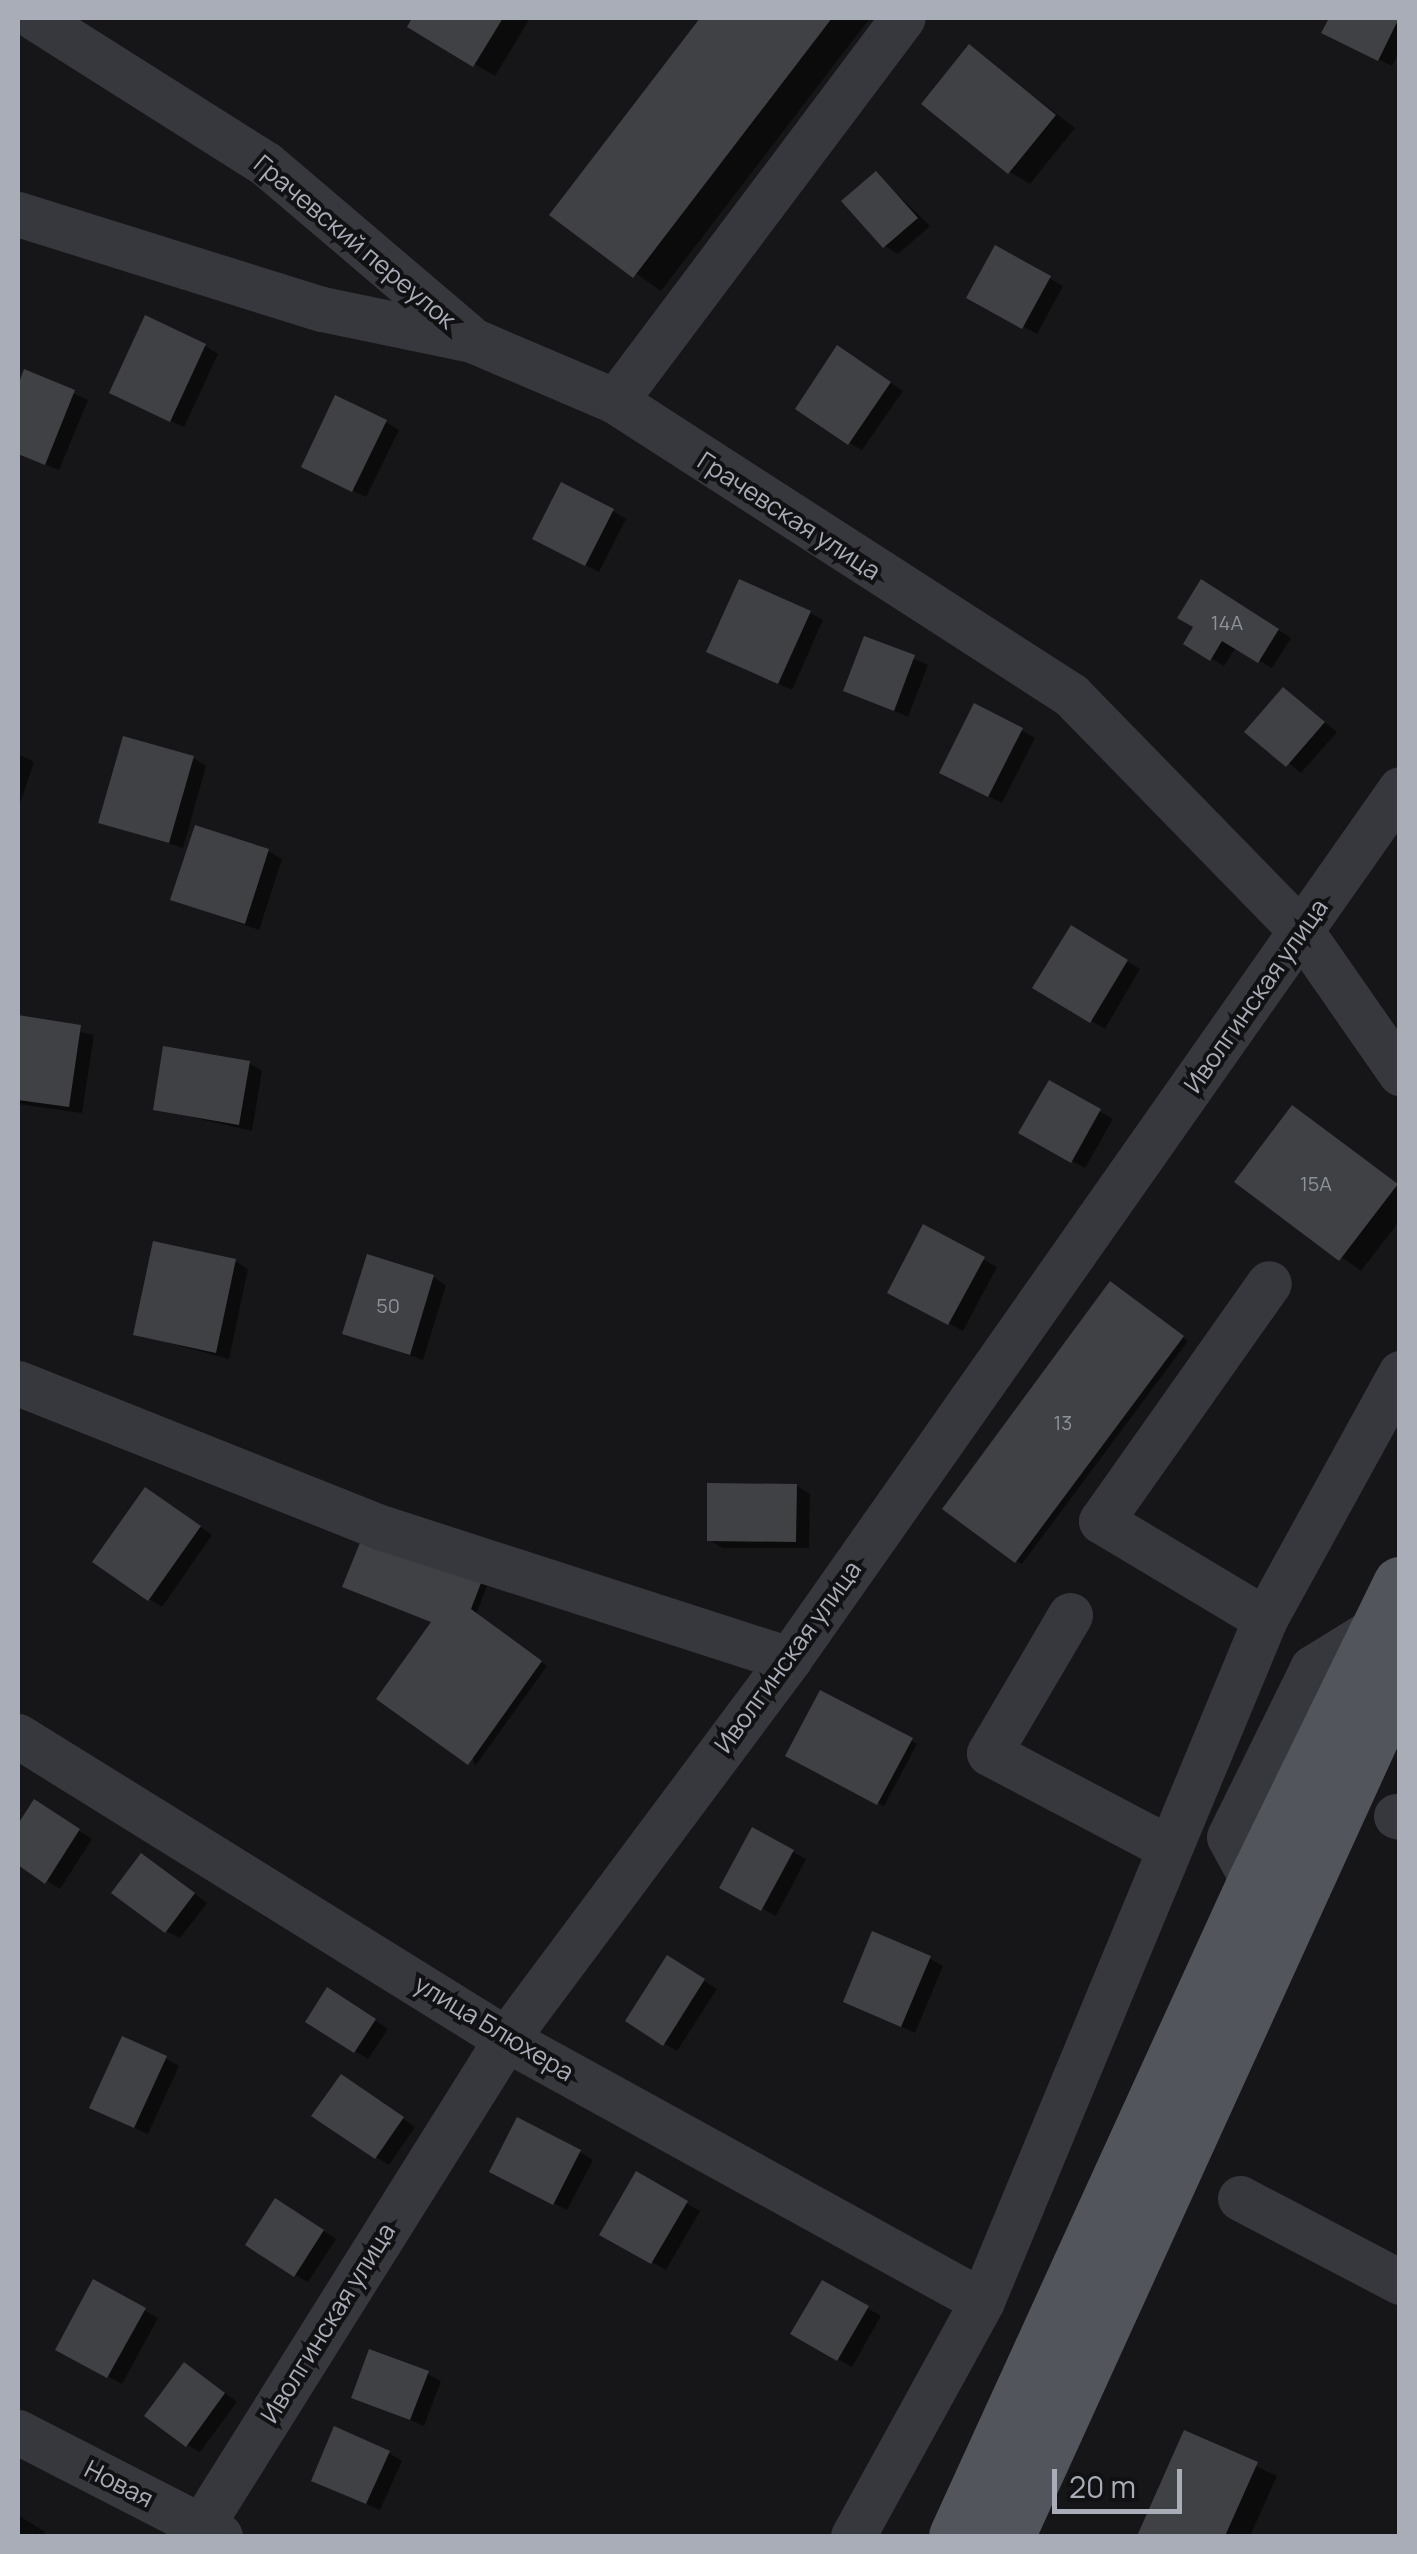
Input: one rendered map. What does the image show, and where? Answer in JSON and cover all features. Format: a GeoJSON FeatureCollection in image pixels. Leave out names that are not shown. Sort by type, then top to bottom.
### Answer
{"type":"FeatureCollection","features":[{"type":"Feature","properties":{"kind":"main road"},"geometry":{"type":"LineString","coordinates":[[1007,2536],[1386,1652],[1400,1584]]}},
{"type":"Feature","properties":{"kind":"main road"},"geometry":{"type":"LineString","coordinates":[[956,2536],[1254,1883],[1386,1652]]}},
{"type":"Feature","properties":{"kind":"street","name":"Грачевский переулок"},"geometry":{"type":"LineString","coordinates":[[35,18],[266,164],[472,340]]}},
{"type":"Feature","properties":{"kind":"street"},"geometry":{"type":"LineString","coordinates":[[614,401],[903,18]]}},
{"type":"Feature","properties":{"kind":"street","name":"Грачевская улица"},"geometry":{"type":"LineString","coordinates":[[18,214],[322,309],[472,340],[614,401],[1071,695],[1302,932],[1400,1073]]}},
{"type":"Feature","properties":{"kind":"street","name":"Иволгинская улица"},"geometry":{"type":"LineString","coordinates":[[205,2533],[506,2039],[789,1659],[1400,789]]}},
{"type":"Feature","properties":{"kind":"street"},"geometry":{"type":"LineString","coordinates":[[1265,1619],[1101,1522],[1269,1283]]}},
{"type":"Feature","properties":{"kind":"street"},"geometry":{"type":"LineString","coordinates":[[853,2536],[982,2300],[1265,1619],[1400,1373]]}},
{"type":"Feature","properties":{"kind":"street"},"geometry":{"type":"LineString","coordinates":[[18,1383],[383,1528],[789,1659]]}},
{"type":"Feature","properties":{"kind":"street"},"geometry":{"type":"LineString","coordinates":[[1070,1615],[989,1753],[1169,1848]]}},
{"type":"Feature","properties":{"kind":"street","name":"улица Блюхера"},"geometry":{"type":"LineString","coordinates":[[18,1736],[506,2039],[982,2300]]}},
{"type":"Feature","properties":{"kind":"street"},"geometry":{"type":"LineString","coordinates":[[1240,2198],[1400,2282]]}},
{"type":"Feature","properties":{"kind":"street","name":"Новая"},"geometry":{"type":"LineString","coordinates":[[18,2432],[205,2533]]}},
{"type":"Feature","properties":{"kind":"building"},"geometry":{"type":"Polygon","coordinates":[[[412,18],[503,18],[473,67],[407,27],[412,18]]]}},
{"type":"Feature","properties":{"kind":"building"},"geometry":{"type":"Polygon","coordinates":[[[700,18],[832,18],[633,278],[549,215],[700,18]]]}},
{"type":"Feature","properties":{"kind":"building"},"geometry":{"type":"Polygon","coordinates":[[[1329,18],[1399,18],[1378,61],[1321,33],[1329,18]]]}},
{"type":"Feature","properties":{"kind":"building"},"geometry":{"type":"Polygon","coordinates":[[[969,44],[1056,115],[1008,174],[921,104],[969,44]]]}},
{"type":"Feature","properties":{"kind":"building"},"geometry":{"type":"Polygon","coordinates":[[[876,171],[918,218],[883,248],[841,201],[876,171]]]}},
{"type":"Feature","properties":{"kind":"building"},"geometry":{"type":"Polygon","coordinates":[[[995,245],[1051,276],[1022,329],[966,298],[995,245]]]}},
{"type":"Feature","properties":{"kind":"building"},"geometry":{"type":"Polygon","coordinates":[[[145,315],[206,344],[170,422],[109,393],[145,315]]]}},
{"type":"Feature","properties":{"kind":"building"},"geometry":{"type":"Polygon","coordinates":[[[837,345],[891,382],[848,445],[795,409],[837,345]]]}},
{"type":"Feature","properties":{"kind":"building"},"geometry":{"type":"Polygon","coordinates":[[[24,369],[75,390],[45,465],[18,454],[18,385],[24,369]]]}},
{"type":"Feature","properties":{"kind":"building"},"geometry":{"type":"Polygon","coordinates":[[[335,395],[387,420],[352,492],[301,467],[335,395]]]}},
{"type":"Feature","properties":{"kind":"building"},"geometry":{"type":"Polygon","coordinates":[[[561,482],[614,509],[585,566],[532,539],[561,482]]]}},
{"type":"Feature","properties":{"kind":"building"},"geometry":{"type":"Polygon","coordinates":[[[739,579],[811,611],[778,684],[706,652],[739,579]]]}},
{"type":"Feature","properties":{"kind":"building"},"geometry":{"type":"Polygon","coordinates":[[[1201,579],[1279,629],[1258,663],[1222,641],[1210,661],[1183,644],[1193,627],[1177,618],[1201,579]]]}},
{"type":"Feature","properties":{"kind":"building"},"geometry":{"type":"Polygon","coordinates":[[[864,636],[915,655],[894,711],[843,691],[864,636]]]}},
{"type":"Feature","properties":{"kind":"building"},"geometry":{"type":"Polygon","coordinates":[[[1283,687],[1325,722],[1286,767],[1244,732],[1283,687]]]}},
{"type":"Feature","properties":{"kind":"building"},"geometry":{"type":"Polygon","coordinates":[[[974,703],[1023,728],[988,797],[939,773],[974,703]]]}},
{"type":"Feature","properties":{"kind":"building"},"geometry":{"type":"Polygon","coordinates":[[[123,736],[194,756],[169,843],[98,823],[123,736]]]}},
{"type":"Feature","properties":{"kind":"building"},"geometry":{"type":"Polygon","coordinates":[[[195,825],[269,849],[245,924],[170,900],[195,825]]]}},
{"type":"Feature","properties":{"kind":"building"},"geometry":{"type":"Polygon","coordinates":[[[1071,925],[1128,960],[1090,1023],[1032,988],[1071,925]]]}},
{"type":"Feature","properties":{"kind":"building"},"geometry":{"type":"Polygon","coordinates":[[[18,1015],[81,1025],[69,1107],[18,1100],[18,1015]]]}},
{"type":"Feature","properties":{"kind":"building"},"geometry":{"type":"Polygon","coordinates":[[[163,1046],[250,1061],[239,1125],[153,1110],[163,1046]]]}},
{"type":"Feature","properties":{"kind":"building"},"geometry":{"type":"Polygon","coordinates":[[[1049,1080],[1101,1109],[1071,1163],[1018,1133],[1049,1080]]]}},
{"type":"Feature","properties":{"kind":"building"},"geometry":{"type":"Polygon","coordinates":[[[1292,1105],[1398,1184],[1339,1261],[1234,1182],[1292,1105]]]}},
{"type":"Feature","properties":{"kind":"building"},"geometry":{"type":"Polygon","coordinates":[[[923,1224],[985,1257],[948,1325],[887,1293],[923,1224]]]}},
{"type":"Feature","properties":{"kind":"building"},"geometry":{"type":"Polygon","coordinates":[[[153,1241],[236,1259],[216,1353],[133,1335],[153,1241]]]}},
{"type":"Feature","properties":{"kind":"building"},"geometry":{"type":"Polygon","coordinates":[[[367,1254],[434,1275],[410,1355],[342,1334],[367,1254]]]}},
{"type":"Feature","properties":{"kind":"building"},"geometry":{"type":"Polygon","coordinates":[[[1110,1281],[1184,1336],[1015,1563],[942,1509],[1110,1281]]]}},
{"type":"Feature","properties":{"kind":"building"},"geometry":{"type":"Polygon","coordinates":[[[707,1483],[797,1484],[796,1542],[707,1541],[707,1483]]]}},
{"type":"Feature","properties":{"kind":"building"},"geometry":{"type":"Polygon","coordinates":[[[145,1487],[201,1526],[148,1601],[92,1562],[145,1487]]]}},
{"type":"Feature","properties":{"kind":"building"},"geometry":{"type":"Polygon","coordinates":[[[366,1528],[484,1575],[471,1609],[542,1661],[468,1765],[376,1699],[431,1622],[342,1587],[366,1528]]]}},
{"type":"Feature","properties":{"kind":"building"},"geometry":{"type":"Polygon","coordinates":[[[820,1690],[913,1738],[877,1805],[785,1756],[820,1690]]]}},
{"type":"Feature","properties":{"kind":"building"},"geometry":{"type":"Polygon","coordinates":[[[34,1799],[80,1829],[45,1884],[18,1865],[18,1824],[34,1799]]]}},
{"type":"Feature","properties":{"kind":"building"},"geometry":{"type":"Polygon","coordinates":[[[752,1827],[794,1850],[761,1911],[719,1888],[752,1827]]]}},
{"type":"Feature","properties":{"kind":"building"},"geometry":{"type":"Polygon","coordinates":[[[141,1853],[195,1893],[165,1933],[111,1893],[141,1853]]]}},
{"type":"Feature","properties":{"kind":"building"},"geometry":{"type":"Polygon","coordinates":[[[872,1931],[931,1956],[901,2027],[843,2002],[872,1931]]]}},
{"type":"Feature","properties":{"kind":"building"},"geometry":{"type":"Polygon","coordinates":[[[667,1955],[705,1979],[663,2046],[625,2021],[667,1955]]]}},
{"type":"Feature","properties":{"kind":"building"},"geometry":{"type":"Polygon","coordinates":[[[327,1987],[376,2019],[354,2053],[305,2022],[327,1987]]]}},
{"type":"Feature","properties":{"kind":"building"},"geometry":{"type":"Polygon","coordinates":[[[122,2036],[167,2056],[134,2128],[89,2108],[122,2036]]]}},
{"type":"Feature","properties":{"kind":"building"},"geometry":{"type":"Polygon","coordinates":[[[341,2074],[404,2117],[375,2159],[311,2116],[341,2074]]]}},
{"type":"Feature","properties":{"kind":"building"},"geometry":{"type":"Polygon","coordinates":[[[517,2117],[581,2150],[553,2205],[489,2172],[517,2117]]]}},
{"type":"Feature","properties":{"kind":"building"},"geometry":{"type":"Polygon","coordinates":[[[636,2171],[688,2201],[651,2264],[599,2235],[636,2171]]]}},
{"type":"Feature","properties":{"kind":"building"},"geometry":{"type":"Polygon","coordinates":[[[275,2198],[324,2230],[294,2277],[245,2245],[275,2198]]]}},
{"type":"Feature","properties":{"kind":"building"},"geometry":{"type":"Polygon","coordinates":[[[93,2279],[146,2308],[107,2378],[55,2350],[93,2279]]]}},
{"type":"Feature","properties":{"kind":"building"},"geometry":{"type":"Polygon","coordinates":[[[822,2280],[869,2306],[837,2361],[790,2334],[822,2280]]]}},
{"type":"Feature","properties":{"kind":"building"},"geometry":{"type":"Polygon","coordinates":[[[369,2349],[429,2371],[410,2420],[351,2398],[369,2349]]]}},
{"type":"Feature","properties":{"kind":"building"},"geometry":{"type":"Polygon","coordinates":[[[184,2362],[225,2393],[186,2447],[144,2416],[184,2362]]]}},
{"type":"Feature","properties":{"kind":"building"},"geometry":{"type":"Polygon","coordinates":[[[334,2426],[390,2451],[366,2504],[311,2481],[334,2426]]]}},
{"type":"Feature","properties":{"kind":"building"},"geometry":{"type":"Polygon","coordinates":[[[1184,2430],[1258,2462],[1225,2536],[1137,2536],[1184,2430]]]}}]}
